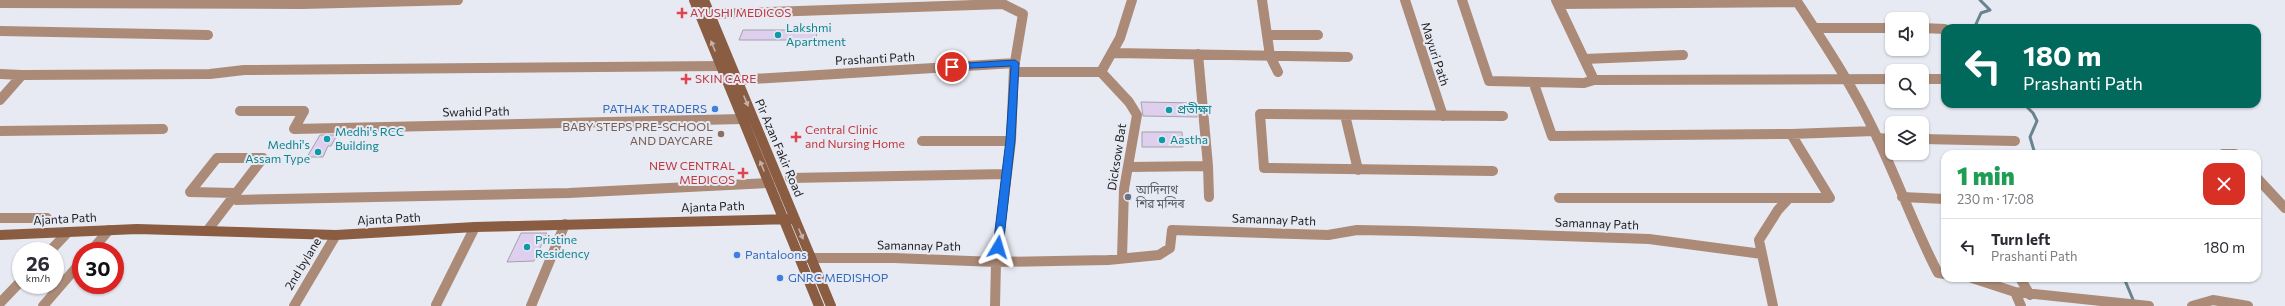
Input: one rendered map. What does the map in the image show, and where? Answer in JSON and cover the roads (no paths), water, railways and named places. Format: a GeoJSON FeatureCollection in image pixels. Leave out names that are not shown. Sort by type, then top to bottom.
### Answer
{"type":"FeatureCollection","features":[{"type":"Feature","properties":{"kind":"main road","name":"Pir Azan Fakir Road"},"geometry":{"type":"LineString","coordinates":[[694,0],[769,183],[831,306]]}},
{"type":"Feature","properties":{"kind":"main road","name":"Pir Azan Fakir Road"},"geometry":{"type":"LineString","coordinates":[[704,0],[737,80],[786,219]]}},
{"type":"Feature","properties":{"kind":"main road","name":"Ajanta Path"},"geometry":{"type":"LineString","coordinates":[[0,236],[137,229],[336,235],[475,227],[786,219]]}},
{"type":"Feature","properties":{"kind":"main road","name":"Pir Azan Fakir Road"},"geometry":{"type":"LineString","coordinates":[[806,258],[819,306]]}},
{"type":"Feature","properties":{"kind":"street"},"geometry":{"type":"LineString","coordinates":[[0,3],[302,4],[458,0]]}},
{"type":"Feature","properties":{"kind":"street"},"geometry":{"type":"LineString","coordinates":[[1101,72],[1114,53],[1132,0]]}},
{"type":"Feature","properties":{"kind":"street"},"geometry":{"type":"LineString","coordinates":[[1262,0],[1270,56],[1278,72]]}},
{"type":"Feature","properties":{"kind":"street","name":"Mayuri Path"},"geometry":{"type":"LineString","coordinates":[[1404,0],[1443,116]]}},
{"type":"Feature","properties":{"kind":"street"},"geometry":{"type":"LineString","coordinates":[[1462,0],[1489,82],[1584,83],[1594,80],[1885,79]]}},
{"type":"Feature","properties":{"kind":"street"},"geometry":{"type":"LineString","coordinates":[[1594,80],[1557,2],[1796,1],[1815,28],[1846,78],[1876,135],[1934,267],[1938,273],[1941,273]]}},
{"type":"Feature","properties":{"kind":"street"},"geometry":{"type":"LineString","coordinates":[[710,14],[901,6],[1003,4],[1023,14],[1014,68],[1010,140],[996,262],[995,306]]}},
{"type":"Feature","properties":{"kind":"street"},"geometry":{"type":"LineString","coordinates":[[1815,28],[1885,28]]}},
{"type":"Feature","properties":{"kind":"street"},"geometry":{"type":"LineString","coordinates":[[1929,28],[1941,29]]}},
{"type":"Feature","properties":{"kind":"street"},"geometry":{"type":"LineString","coordinates":[[0,31],[208,36]]}},
{"type":"Feature","properties":{"kind":"street"},"geometry":{"type":"LineString","coordinates":[[1267,35],[1318,35]]}},
{"type":"Feature","properties":{"kind":"street"},"geometry":{"type":"LineString","coordinates":[[1114,53],[1348,57]]}},
{"type":"Feature","properties":{"kind":"street"},"geometry":{"type":"LineString","coordinates":[[1198,54],[1208,166],[1209,197]]}},
{"type":"Feature","properties":{"kind":"street"},"geometry":{"type":"LineString","coordinates":[[1584,59],[1683,55]]}},
{"type":"Feature","properties":{"kind":"street"},"geometry":{"type":"LineString","coordinates":[[0,74],[210,74],[252,70],[721,66]]}},
{"type":"Feature","properties":{"kind":"street","name":"Prashanti Path"},"geometry":{"type":"LineString","coordinates":[[737,80],[1014,68],[1101,72]]}},
{"type":"Feature","properties":{"kind":"street","name":"Dicksow Bat"},"geometry":{"type":"LineString","coordinates":[[1101,72],[1129,102],[1137,115],[1124,189],[1122,258]]}},
{"type":"Feature","properties":{"kind":"street"},"geometry":{"type":"LineString","coordinates":[[0,100],[22,75]]}},
{"type":"Feature","properties":{"kind":"street"},"geometry":{"type":"LineString","coordinates":[[1929,79],[1941,79]]}},
{"type":"Feature","properties":{"kind":"street"},"geometry":{"type":"LineString","coordinates":[[1535,87],[1552,136],[1791,134],[1876,135],[1885,137]]}},
{"type":"Feature","properties":{"kind":"street","name":"Swahid Path"},"geometry":{"type":"LineString","coordinates":[[240,111],[304,111],[294,129],[743,119]]}},
{"type":"Feature","properties":{"kind":"street"},"geometry":{"type":"LineString","coordinates":[[1493,171],[1264,168],[1260,114],[1503,116]]}},
{"type":"Feature","properties":{"kind":"street"},"geometry":{"type":"LineString","coordinates":[[1345,115],[1358,170]]}},
{"type":"Feature","properties":{"kind":"street"},"geometry":{"type":"LineString","coordinates":[[0,131],[163,129]]}},
{"type":"Feature","properties":{"kind":"street"},"geometry":{"type":"LineString","coordinates":[[1559,198],[1830,198],[1791,134]]}},
{"type":"Feature","properties":{"kind":"street"},"geometry":{"type":"LineString","coordinates":[[1929,139],[2015,141]]}},
{"type":"Feature","properties":{"kind":"street"},"geometry":{"type":"LineString","coordinates":[[922,141],[1010,140]]}},
{"type":"Feature","properties":{"kind":"street"},"geometry":{"type":"LineString","coordinates":[[207,231],[235,197],[263,158],[217,158],[190,192],[235,197],[643,190],[727,187],[769,183]]}},
{"type":"Feature","properties":{"kind":"street"},"geometry":{"type":"LineString","coordinates":[[1129,167],[1208,166]]}},
{"type":"Feature","properties":{"kind":"street"},"geometry":{"type":"LineString","coordinates":[[790,178],[1006,174]]}},
{"type":"Feature","properties":{"kind":"street"},"geometry":{"type":"LineString","coordinates":[[2261,182],[2285,208]]}},
{"type":"Feature","properties":{"kind":"street"},"geometry":{"type":"LineString","coordinates":[[2261,190],[2268,190]]}},
{"type":"Feature","properties":{"kind":"street"},"geometry":{"type":"LineString","coordinates":[[1902,197],[1941,199]]}},
{"type":"Feature","properties":{"kind":"street"},"geometry":{"type":"LineString","coordinates":[[1773,306],[1760,240],[1778,210],[1789,198]]}},
{"type":"Feature","properties":{"kind":"street"},"geometry":{"type":"LineString","coordinates":[[0,218],[47,218]]}},
{"type":"Feature","properties":{"kind":"street"},"geometry":{"type":"LineString","coordinates":[[531,306],[565,224]]}},
{"type":"Feature","properties":{"kind":"street"},"geometry":{"type":"LineString","coordinates":[[436,305],[475,227]]}},
{"type":"Feature","properties":{"kind":"street"},"geometry":{"type":"LineString","coordinates":[[99,242],[109,230]]}},
{"type":"Feature","properties":{"kind":"street","name":"Samannay Path"},"geometry":{"type":"LineString","coordinates":[[806,258],[894,258],[996,262],[1122,258],[1159,255],[1170,248],[1172,230],[1328,235],[1357,230],[1649,239],[1762,254]]}},
{"type":"Feature","properties":{"kind":"street"},"geometry":{"type":"LineString","coordinates":[[59,242],[68,232]]}},
{"type":"Feature","properties":{"kind":"street","name":"2nd bylane"},"geometry":{"type":"LineString","coordinates":[[294,306],[336,235]]}},
{"type":"Feature","properties":{"kind":"street"},"geometry":{"type":"LineString","coordinates":[[43,306],[72,272]]}},
{"type":"Feature","properties":{"kind":"street"},"geometry":{"type":"LineString","coordinates":[[1984,282],[2015,292],[2030,295],[2148,306]]}},
{"type":"Feature","properties":{"kind":"street"},"geometry":{"type":"LineString","coordinates":[[2022,282],[2030,295]]}},
{"type":"Feature","properties":{"kind":"street"},"geometry":{"type":"LineString","coordinates":[[0,303],[12,290]]}},
{"type":"Feature","properties":{"kind":"street"},"geometry":{"type":"LineString","coordinates":[[2015,292],[2021,306]]}},
{"type":"Feature","properties":{"kind":"street"},"geometry":{"type":"LineString","coordinates":[[2192,306],[2213,300],[2248,306]]}},
{"type":"Feature","properties":{"kind":"waterway"},"geometry":{"type":"LineString","coordinates":[[1976,24],[1981,13],[1990,10],[1980,0]]}},
{"type":"Feature","properties":{"kind":"waterway"},"geometry":{"type":"LineString","coordinates":[[2028,108],[2033,113],[2037,121],[2030,137],[2034,150]]}},
{"type":"Feature","properties":{"kind":"waterway"},"geometry":{"type":"LineString","coordinates":[[2126,282],[2134,302]]}},
{"type":"Feature","properties":{"kind":"place","name":"AYUSHI MEDICOS"},"geometry":{"type":"Point","coordinates":[682,13]}},
{"type":"Feature","properties":{"kind":"place","name":"Lakshmi Apartment"},"geometry":{"type":"Point","coordinates":[778,35]}},
{"type":"Feature","properties":{"kind":"place","name":"SKIN CARE"},"geometry":{"type":"Point","coordinates":[686,79]}},
{"type":"Feature","properties":{"kind":"place","name":"PATHAK TRADERS"},"geometry":{"type":"Point","coordinates":[715,109]}},
{"type":"Feature","properties":{"kind":"place","name":"প্রতীক্ষা"},"geometry":{"type":"Point","coordinates":[1169,110]}},
{"type":"Feature","properties":{"kind":"place","name":"BABY STEPS PRE-SCHOOL AND DAYCARE"},"geometry":{"type":"Point","coordinates":[721,134]}},
{"type":"Feature","properties":{"kind":"place","name":"Central Clinic and Nursing Home"},"geometry":{"type":"Point","coordinates":[796,137]}},
{"type":"Feature","properties":{"kind":"place","name":"Medhi's RCC Building"},"geometry":{"type":"Point","coordinates":[327,139]}},
{"type":"Feature","properties":{"kind":"place","name":"Aastha"},"geometry":{"type":"Point","coordinates":[1162,140]}},
{"type":"Feature","properties":{"kind":"place","name":"Medhi's Assam Type"},"geometry":{"type":"Point","coordinates":[318,152]}},
{"type":"Feature","properties":{"kind":"place","name":"NEW CENTRAL MEDICOS"},"geometry":{"type":"Point","coordinates":[743,173]}},
{"type":"Feature","properties":{"kind":"place","name":"আদিনাথ শিৱ মন্দিৰ"},"geometry":{"type":"Point","coordinates":[1128,197]}},
{"type":"Feature","properties":{"kind":"place","name":"Pristine Residency"},"geometry":{"type":"Point","coordinates":[527,247]}},
{"type":"Feature","properties":{"kind":"place","name":"Pantaloons"},"geometry":{"type":"Point","coordinates":[737,255]}},
{"type":"Feature","properties":{"kind":"place","name":"GNRC MEDISHOP"},"geometry":{"type":"Point","coordinates":[780,278]}}]}
